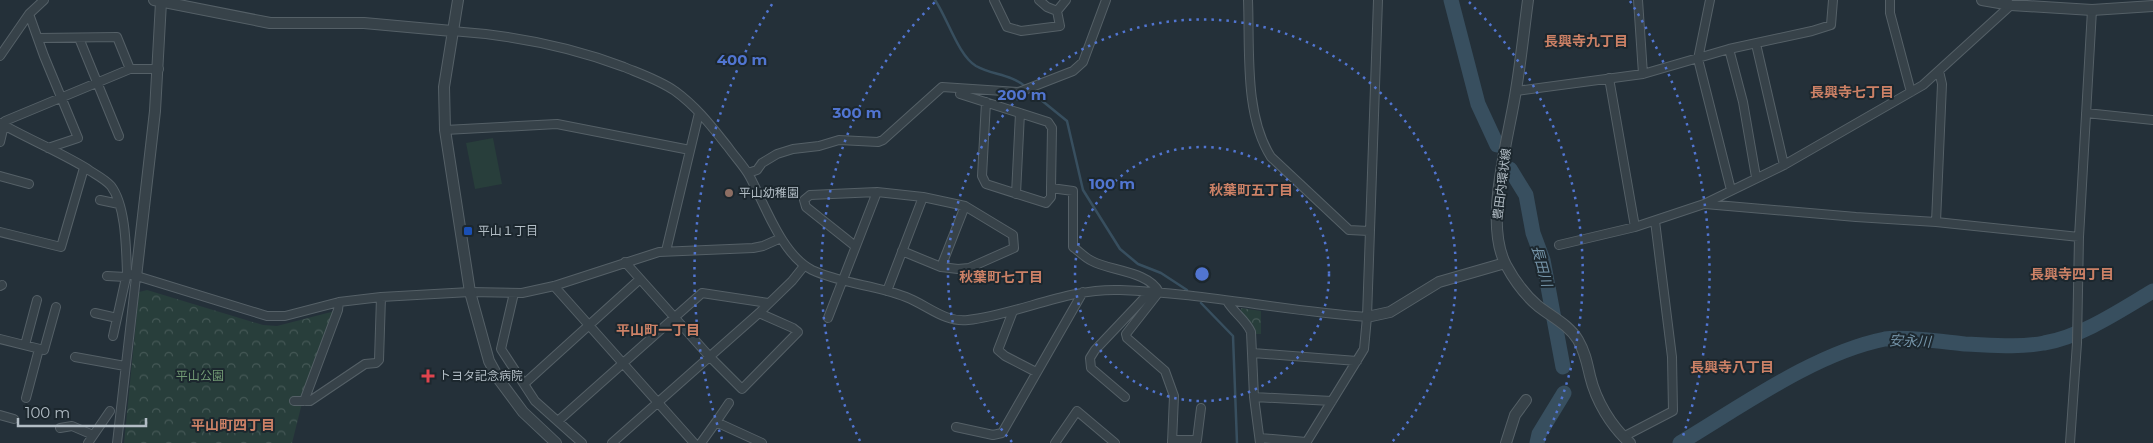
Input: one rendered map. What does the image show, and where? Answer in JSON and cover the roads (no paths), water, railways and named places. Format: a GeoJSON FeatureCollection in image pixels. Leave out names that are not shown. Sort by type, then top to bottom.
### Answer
{"type":"FeatureCollection","features":[{"type":"Feature","properties":{"kind":"street"},"geometry":{"type":"LineString","coordinates":[[0,56],[30,14],[44,0]]}},
{"type":"Feature","properties":{"kind":"street"},"geometry":{"type":"LineString","coordinates":[[458,0],[444,87],[445,130],[470,292],[482,342],[500,381],[523,412],[556,443]]}},
{"type":"Feature","properties":{"kind":"street"},"geometry":{"type":"LineString","coordinates":[[994,0],[1007,27],[1021,31],[1060,26],[1057,11]]}},
{"type":"Feature","properties":{"kind":"street"},"geometry":{"type":"LineString","coordinates":[[1040,0],[1047,7],[1057,11]]}},
{"type":"Feature","properties":{"kind":"street"},"geometry":{"type":"LineString","coordinates":[[1057,11],[1066,0]]}},
{"type":"Feature","properties":{"kind":"street"},"geometry":{"type":"LineString","coordinates":[[748,173],[757,170],[762,163],[777,154],[793,149],[819,146],[839,140],[878,142],[883,140],[942,87],[968,87],[1014,92],[1034,87],[1073,71],[1083,62],[1106,0]]}},
{"type":"Feature","properties":{"kind":"street"},"geometry":{"type":"LineString","coordinates":[[1248,0],[1253,113],[1266,148],[1271,157],[1349,230],[1370,231]]}},
{"type":"Feature","properties":{"kind":"street"},"geometry":{"type":"LineString","coordinates":[[1227,301],[1233,312],[1248,326],[1251,332],[1254,353],[1254,397],[1260,441],[1306,443],[1364,349],[1367,317],[1378,0]]}},
{"type":"Feature","properties":{"kind":"street","name":"豊田内環状線"},"geometry":{"type":"LineString","coordinates":[[1528,0],[1516,91],[1501,174],[1496,219],[1505,263],[1523,291],[1538,305],[1564,324],[1578,338],[1587,358],[1590,377],[1602,408],[1626,440]]}},
{"type":"Feature","properties":{"kind":"street"},"geometry":{"type":"LineString","coordinates":[[1638,0],[1643,74]]}},
{"type":"Feature","properties":{"kind":"street"},"geometry":{"type":"LineString","coordinates":[[1710,0],[1698,59],[1731,190]]}},
{"type":"Feature","properties":{"kind":"street"},"geometry":{"type":"LineString","coordinates":[[1516,91],[1643,74],[1729,50],[1812,31],[1831,24],[1833,0]]}},
{"type":"Feature","properties":{"kind":"street"},"geometry":{"type":"LineString","coordinates":[[1890,0],[1890,13],[1910,92]]}},
{"type":"Feature","properties":{"kind":"street"},"geometry":{"type":"LineString","coordinates":[[1982,0],[2092,10],[2153,6]]}},
{"type":"Feature","properties":{"kind":"street"},"geometry":{"type":"LineString","coordinates":[[112,336],[121,298],[129,276],[158,69],[158,1],[270,23],[364,23],[490,34],[602,59],[653,78],[674,90],[710,123],[748,173],[782,238],[804,266],[841,281],[907,297],[947,318],[956,320],[966,321],[1013,311],[1083,292],[1117,290],[1155,292],[1367,317],[1390,312],[1438,282],[1505,263]]}},
{"type":"Feature","properties":{"kind":"street"},"geometry":{"type":"LineString","coordinates":[[1558,245],[1635,227],[1704,204],[1784,165],[1910,92],[1940,72],[2014,2]]}},
{"type":"Feature","properties":{"kind":"street"},"geometry":{"type":"LineString","coordinates":[[2070,443],[2077,343],[2080,237],[2092,10]]}},
{"type":"Feature","properties":{"kind":"street"},"geometry":{"type":"LineString","coordinates":[[30,14],[78,138],[48,148]]}},
{"type":"Feature","properties":{"kind":"street"},"geometry":{"type":"LineString","coordinates":[[38,38],[116,38],[130,69]]}},
{"type":"Feature","properties":{"kind":"street"},"geometry":{"type":"LineString","coordinates":[[79,38],[119,136]]}},
{"type":"Feature","properties":{"kind":"street"},"geometry":{"type":"LineString","coordinates":[[1756,44],[1784,165]]}},
{"type":"Feature","properties":{"kind":"street"},"geometry":{"type":"LineString","coordinates":[[1729,50],[1743,102],[1756,177]]}},
{"type":"Feature","properties":{"kind":"street"},"geometry":{"type":"LineString","coordinates":[[0,142],[2,124],[5,121],[130,69],[158,69]]}},
{"type":"Feature","properties":{"kind":"street"},"geometry":{"type":"LineString","coordinates":[[1936,222],[1942,84],[1940,72]]}},
{"type":"Feature","properties":{"kind":"street"},"geometry":{"type":"LineString","coordinates":[[1609,78],[1635,227]]}},
{"type":"Feature","properties":{"kind":"street"},"geometry":{"type":"LineString","coordinates":[[960,94],[986,102],[1048,122],[1052,128],[1051,197],[1046,203],[986,184],[982,176],[986,102]]}},
{"type":"Feature","properties":{"kind":"street"},"geometry":{"type":"LineString","coordinates":[[666,251],[699,113]]}},
{"type":"Feature","properties":{"kind":"street"},"geometry":{"type":"LineString","coordinates":[[1016,194],[1020,113]]}},
{"type":"Feature","properties":{"kind":"street"},"geometry":{"type":"LineString","coordinates":[[2086,114],[2153,120]]}},
{"type":"Feature","properties":{"kind":"street"},"geometry":{"type":"LineString","coordinates":[[2,124],[73,160],[103,178],[111,186],[119,204],[133,301],[117,443]]}},
{"type":"Feature","properties":{"kind":"street"},"geometry":{"type":"LineString","coordinates":[[445,130],[556,124],[690,150]]}},
{"type":"Feature","properties":{"kind":"street"},"geometry":{"type":"LineString","coordinates":[[0,232],[61,247],[84,168]]}},
{"type":"Feature","properties":{"kind":"street"},"geometry":{"type":"LineString","coordinates":[[0,176],[29,184]]}},
{"type":"Feature","properties":{"kind":"street"},"geometry":{"type":"LineString","coordinates":[[1051,188],[1072,191],[1073,247],[1092,262],[1132,274],[1155,285],[1155,292],[1126,334],[1127,338],[1165,371],[1174,396],[1172,442],[1197,440],[1201,408]]}},
{"type":"Feature","properties":{"kind":"street"},"geometry":{"type":"LineString","coordinates":[[828,318],[877,192]]}},
{"type":"Feature","properties":{"kind":"street"},"geometry":{"type":"LineString","coordinates":[[855,246],[806,207],[804,200],[810,194],[877,192],[923,197],[965,206],[1013,235],[1014,248],[969,268],[941,267],[902,251]]}},
{"type":"Feature","properties":{"kind":"street"},"geometry":{"type":"LineString","coordinates":[[887,291],[923,197]]}},
{"type":"Feature","properties":{"kind":"street"},"geometry":{"type":"LineString","coordinates":[[100,200],[119,204]]}},
{"type":"Feature","properties":{"kind":"street"},"geometry":{"type":"LineString","coordinates":[[1704,204],[1856,218],[1936,222],[2080,237]]}},
{"type":"Feature","properties":{"kind":"street"},"geometry":{"type":"LineString","coordinates":[[941,267],[965,206]]}},
{"type":"Feature","properties":{"kind":"street"},"geometry":{"type":"LineString","coordinates":[[1626,440],[1673,412],[1672,357],[1655,221]]}},
{"type":"Feature","properties":{"kind":"street"},"geometry":{"type":"LineString","coordinates":[[107,276],[129,276],[267,316],[285,316],[339,302],[381,297],[470,292],[514,293],[554,286],[625,262],[666,251],[753,248],[782,238]]}},
{"type":"Feature","properties":{"kind":"street"},"geometry":{"type":"LineString","coordinates":[[625,262],[709,356],[742,389],[798,332],[758,313]]}},
{"type":"Feature","properties":{"kind":"street"},"geometry":{"type":"LineString","coordinates":[[612,443],[758,313],[792,281],[804,266]]}},
{"type":"Feature","properties":{"kind":"street"},"geometry":{"type":"LineString","coordinates":[[524,384],[640,279]]}},
{"type":"Feature","properties":{"kind":"street"},"geometry":{"type":"LineString","coordinates":[[554,286],[694,443]]}},
{"type":"Feature","properties":{"kind":"street"},"geometry":{"type":"LineString","coordinates":[[956,427],[993,435],[1002,434],[1083,292]]}},
{"type":"Feature","properties":{"kind":"street"},"geometry":{"type":"LineString","coordinates":[[1125,397],[1091,368],[1090,358],[1095,350],[1155,292]]}},
{"type":"Feature","properties":{"kind":"street"},"geometry":{"type":"LineString","coordinates":[[514,293],[501,349],[535,401],[582,443]]}},
{"type":"Feature","properties":{"kind":"street"},"geometry":{"type":"LineString","coordinates":[[558,422],[702,293],[768,303]]}},
{"type":"Feature","properties":{"kind":"street"},"geometry":{"type":"LineString","coordinates":[[294,401],[310,401],[365,364],[376,363],[379,360],[381,297]]}},
{"type":"Feature","properties":{"kind":"street"},"geometry":{"type":"LineString","coordinates":[[121,298],[133,301]]}},
{"type":"Feature","properties":{"kind":"street"},"geometry":{"type":"LineString","coordinates":[[24,346],[37,300]]}},
{"type":"Feature","properties":{"kind":"street"},"geometry":{"type":"LineString","coordinates":[[304,401],[338,310],[339,302]]}},
{"type":"Feature","properties":{"kind":"street"},"geometry":{"type":"LineString","coordinates":[[0,339],[44,350],[56,307]]}},
{"type":"Feature","properties":{"kind":"street"},"geometry":{"type":"LineString","coordinates":[[1013,311],[998,350],[1004,356],[1036,372]]}},
{"type":"Feature","properties":{"kind":"street"},"geometry":{"type":"LineString","coordinates":[[95,313],[117,318]]}},
{"type":"Feature","properties":{"kind":"street"},"geometry":{"type":"LineString","coordinates":[[26,398],[39,349]]}},
{"type":"Feature","properties":{"kind":"street"},"geometry":{"type":"LineString","coordinates":[[1254,353],[1356,361]]}},
{"type":"Feature","properties":{"kind":"street"},"geometry":{"type":"LineString","coordinates":[[75,356],[125,366]]}},
{"type":"Feature","properties":{"kind":"street"},"geometry":{"type":"LineString","coordinates":[[1254,397],[1332,401]]}},
{"type":"Feature","properties":{"kind":"street"},"geometry":{"type":"LineString","coordinates":[[1506,443],[1515,415],[1526,400]]}},
{"type":"Feature","properties":{"kind":"street"},"geometry":{"type":"LineString","coordinates":[[701,443],[729,403]]}},
{"type":"Feature","properties":{"kind":"street"},"geometry":{"type":"LineString","coordinates":[[88,443],[110,411]]}},
{"type":"Feature","properties":{"kind":"street"},"geometry":{"type":"LineString","coordinates":[[1055,443],[1077,411],[1115,443]]}},
{"type":"Feature","properties":{"kind":"street"},"geometry":{"type":"LineString","coordinates":[[0,415],[14,419]]}},
{"type":"Feature","properties":{"kind":"street"},"geometry":{"type":"LineString","coordinates":[[716,422],[762,443]]}},
{"type":"Feature","properties":{"kind":"street"},"geometry":{"type":"LineString","coordinates":[[60,428],[72,426],[93,435]]}},
{"type":"Feature","properties":{"kind":"waterway"},"geometry":{"type":"LineString","coordinates":[[935,0],[964,54],[970,61],[982,69],[1008,77],[1026,87]]}},
{"type":"Feature","properties":{"kind":"waterway","name":"長田川"},"geometry":{"type":"LineString","coordinates":[[1451,0],[1478,104],[1497,145]]}},
{"type":"Feature","properties":{"kind":"waterway"},"geometry":{"type":"LineString","coordinates":[[1030,91],[1067,121],[1083,190],[1120,249],[1138,264],[1161,273],[1187,290]]}},
{"type":"Feature","properties":{"kind":"waterway","name":"長田川"},"geometry":{"type":"LineString","coordinates":[[1510,169],[1526,195],[1533,233],[1543,260],[1563,367]]}},
{"type":"Feature","properties":{"kind":"waterway","name":"安永川"},"geometry":{"type":"LineString","coordinates":[[1680,443],[1780,382],[1832,356],[1859,346],[1893,338],[1995,345],[2044,343],[2058,340],[2086,329],[2153,291]]}},
{"type":"Feature","properties":{"kind":"waterway"},"geometry":{"type":"LineString","coordinates":[[1201,303],[1233,336],[1237,443]]}},
{"type":"Feature","properties":{"kind":"waterway","name":"長田川"},"geometry":{"type":"LineString","coordinates":[[1537,443],[1539,434],[1564,393]]}},
{"type":"Feature","properties":{"kind":"place","name":"平山幼稚園"},"geometry":{"type":"Point","coordinates":[729,193]}},
{"type":"Feature","properties":{"kind":"place","name":"平山１丁目"},"geometry":{"type":"Point","coordinates":[468,231]}},
{"type":"Feature","properties":{"kind":"place","name":"トヨタ記念病院"},"geometry":{"type":"Point","coordinates":[428,376]}},
{"type":"Feature","properties":{"kind":"district","name":"長興寺九丁目"},"geometry":{"type":"Point","coordinates":[1586,41]}},
{"type":"Feature","properties":{"kind":"district","name":"長興寺七丁目"},"geometry":{"type":"Point","coordinates":[1852,92]}},
{"type":"Feature","properties":{"kind":"district","name":"秋葉町五丁目"},"geometry":{"type":"Point","coordinates":[1251,190]}},
{"type":"Feature","properties":{"kind":"district","name":"長興寺四丁目"},"geometry":{"type":"Point","coordinates":[2072,274]}},
{"type":"Feature","properties":{"kind":"district","name":"秋葉町七丁目"},"geometry":{"type":"Point","coordinates":[1001,277]}},
{"type":"Feature","properties":{"kind":"district","name":"平山町一丁目"},"geometry":{"type":"Point","coordinates":[658,330]}},
{"type":"Feature","properties":{"kind":"district","name":"長興寺八丁目"},"geometry":{"type":"Point","coordinates":[1732,367]}},
{"type":"Feature","properties":{"kind":"district","name":"平山町四丁目"},"geometry":{"type":"Point","coordinates":[233,425]}},
{"type":"Feature","properties":{"kind":"park label","name":"平山公園"},"geometry":{"type":"Point","coordinates":[200,376]}}]}
